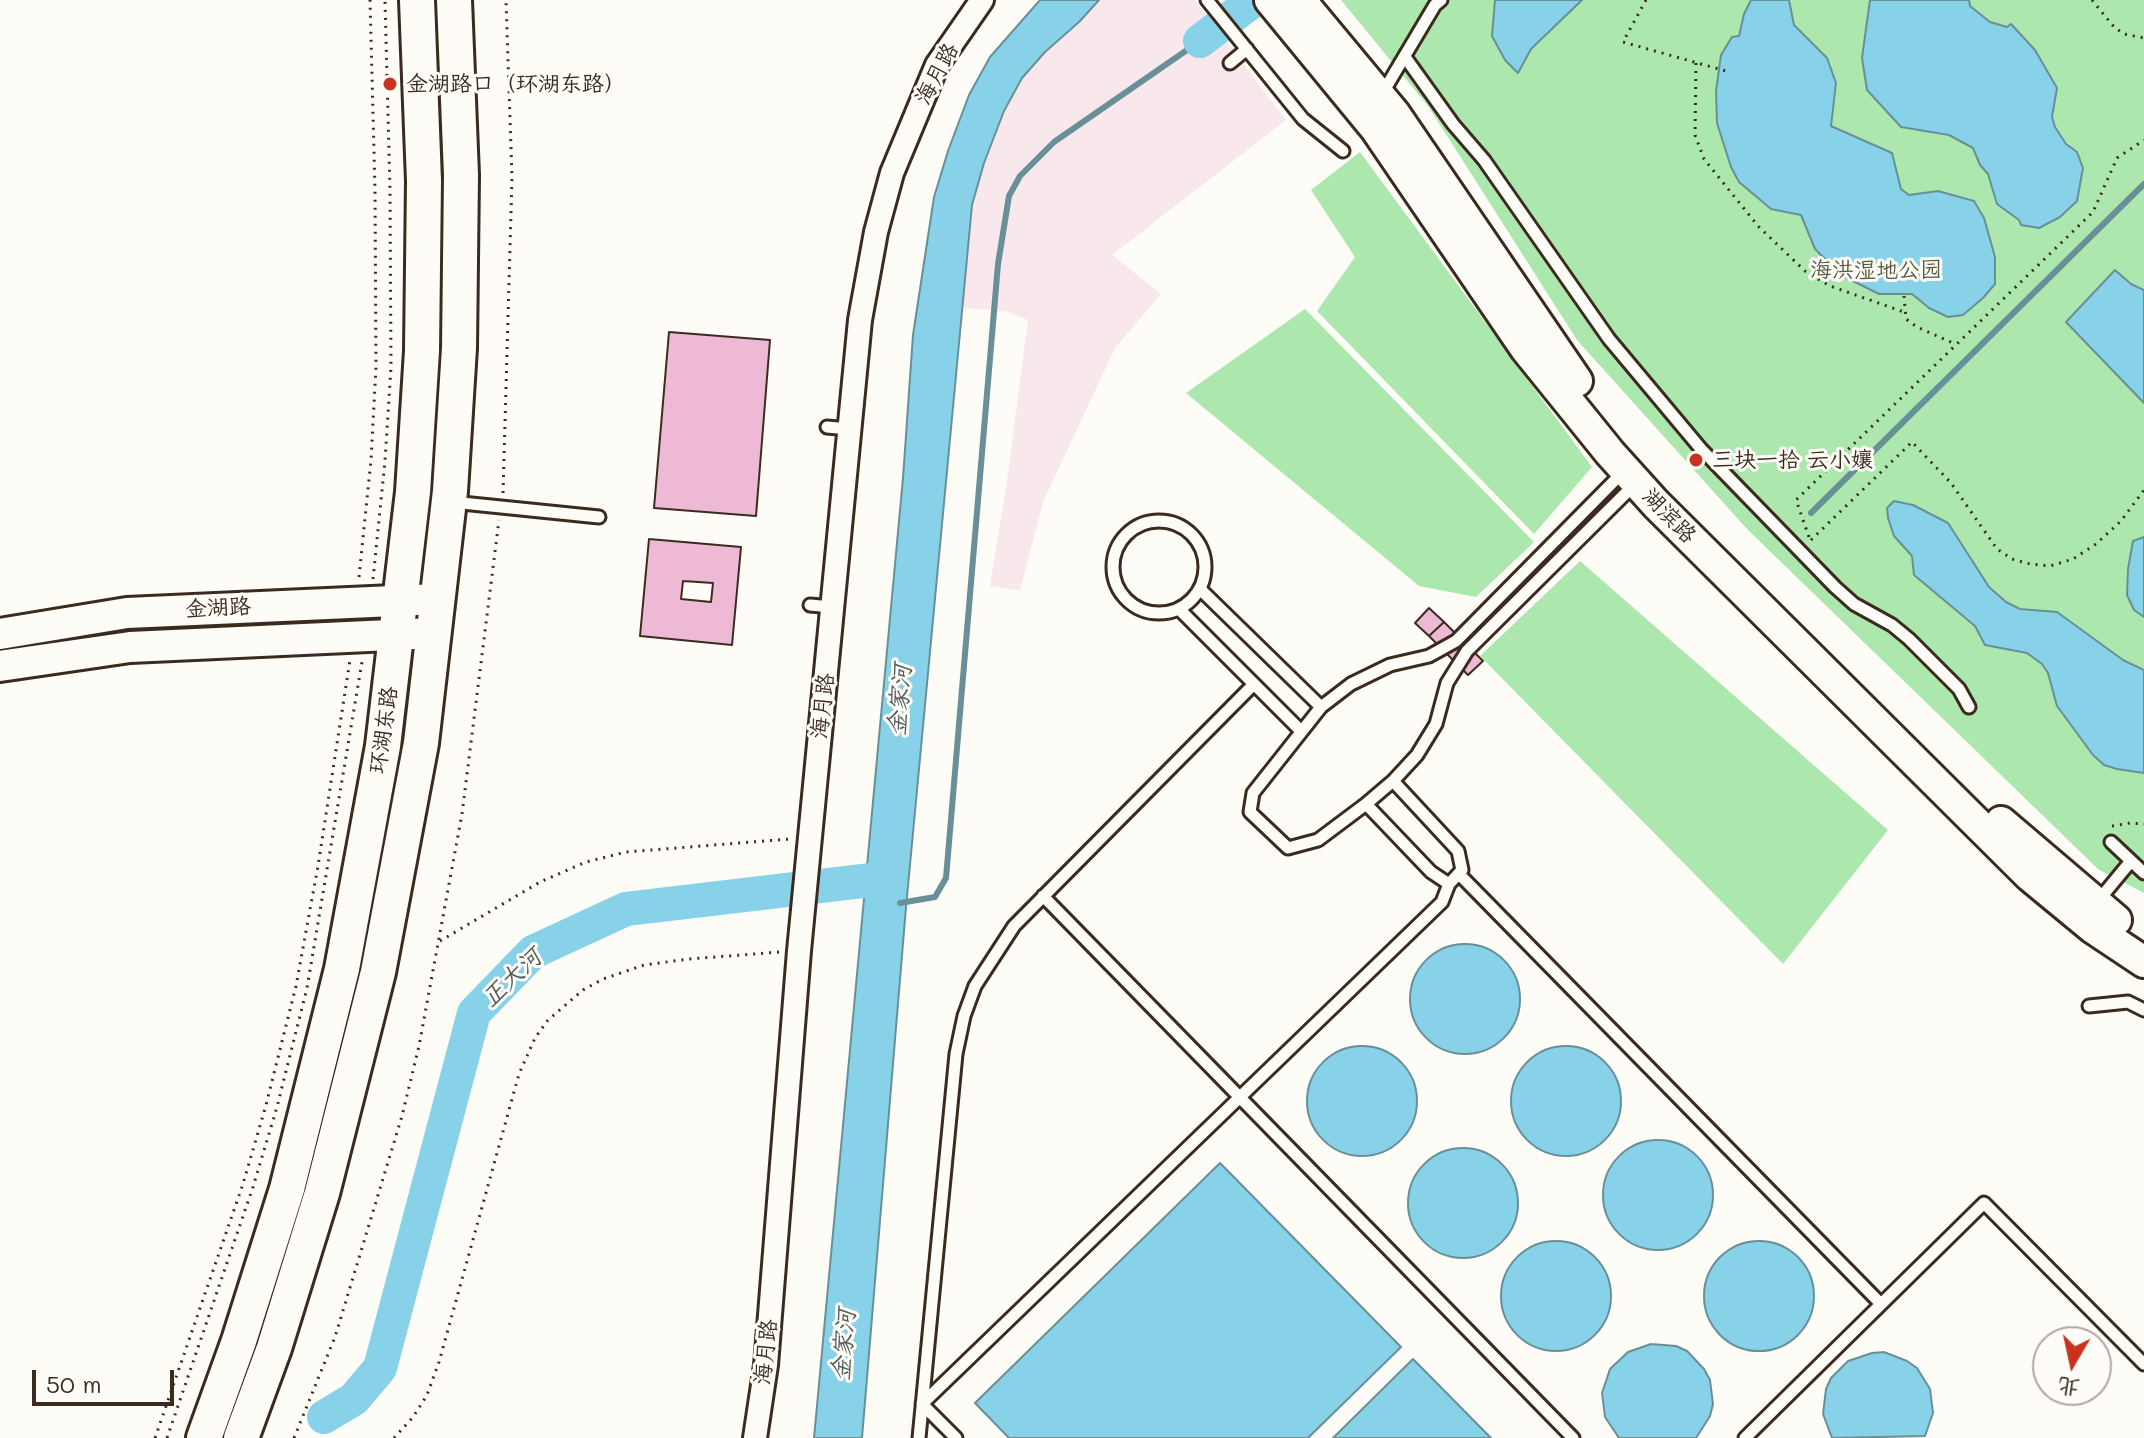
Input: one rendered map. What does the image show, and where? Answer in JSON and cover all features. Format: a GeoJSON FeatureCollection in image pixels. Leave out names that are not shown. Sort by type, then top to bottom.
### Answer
{"type":"FeatureCollection","features":[{"type":"Feature","properties":{"kind":"main road","name":"环湖东路"},"geometry":{"type":"LineString","coordinates":[[241,1438],[274,1348],[322,1193],[378,972],[421,743],[438,599],[430,500],[423,320],[424,181],[417,0]]}},
{"type":"Feature","properties":{"kind":"main road","name":"环湖东路"},"geometry":{"type":"LineString","coordinates":[[204,1438],[239,1341],[287,1189],[342,969],[383,746],[372,636],[376,600],[430,500],[459,317],[461,175],[454,0]]}},
{"type":"Feature","properties":{"kind":"main road","name":"湖滨路"},"geometry":{"type":"LineString","coordinates":[[1270,0],[1307,20],[1381,97],[1565,367],[1651,471],[2007,828],[2144,940]]}},
{"type":"Feature","properties":{"kind":"main road","name":"湖滨路"},"geometry":{"type":"LineString","coordinates":[[1307,20],[1376,129],[1526,349],[1631,476],[2030,876],[2093,928],[2144,962]]}},
{"type":"Feature","properties":{"kind":"main road","name":"金湖路"},"geometry":{"type":"LineString","coordinates":[[0,634],[127,613],[438,599]]}},
{"type":"Feature","properties":{"kind":"main road","name":"金湖路"},"geometry":{"type":"LineString","coordinates":[[0,666],[130,647],[434,633]]}},
{"type":"Feature","properties":{"kind":"street","name":"海月路"},"geometry":{"type":"LineString","coordinates":[[755,1438],[766,1365],[810,837],[821,606],[838,428],[876,232],[892,173],[937,65],[982,0]]}},
{"type":"Feature","properties":{"kind":"lane"},"geometry":{"type":"LineString","coordinates":[[1207,0],[1303,119],[1343,151]]}},
{"type":"Feature","properties":{"kind":"lane"},"geometry":{"type":"LineString","coordinates":[[1381,97],[1435,5],[1441,0]]}},
{"type":"Feature","properties":{"kind":"lane"},"geometry":{"type":"LineString","coordinates":[[1230,63],[1245,47]]}},
{"type":"Feature","properties":{"kind":"lane"},"geometry":{"type":"LineString","coordinates":[[1405,57],[1453,124],[1484,160],[1609,339],[1701,449],[1854,604],[1892,625],[1909,639],[1959,689],[1969,707]]}},
{"type":"Feature","properties":{"kind":"lane"},"geometry":{"type":"LineString","coordinates":[[1631,476],[1467,651],[1447,683],[1436,724],[1417,755],[1393,781],[1318,840],[1288,848],[1250,812],[1253,793],[1321,707],[1351,684],[1377,671],[1429,656],[1456,641],[1631,476]]}},
{"type":"Feature","properties":{"kind":"lane"},"geometry":{"type":"LineString","coordinates":[[430,500],[599,517]]}},
{"type":"Feature","properties":{"kind":"lane"},"geometry":{"type":"LineString","coordinates":[[1160,521],[1176,524],[1189,532],[1199,544],[1205,574],[1200,589],[1191,601],[1179,609],[1164,613],[1149,612],[1124,598],[1116,585],[1114,556],[1120,542],[1145,523],[1160,521]]}},
{"type":"Feature","properties":{"kind":"lane"},"geometry":{"type":"LineString","coordinates":[[1200,589],[1321,707]]}},
{"type":"Feature","properties":{"kind":"lane"},"geometry":{"type":"LineString","coordinates":[[1179,609],[1300,730]]}},
{"type":"Feature","properties":{"kind":"lane"},"geometry":{"type":"LineString","coordinates":[[919,1438],[956,1054],[964,1016],[975,986],[1014,926],[1254,684]]}},
{"type":"Feature","properties":{"kind":"lane"},"geometry":{"type":"LineString","coordinates":[[922,1404],[1442,902],[1449,884],[1462,870],[1458,851],[1393,781]]}},
{"type":"Feature","properties":{"kind":"lane"},"geometry":{"type":"LineString","coordinates":[[1366,804],[1431,872],[1449,884]]}},
{"type":"Feature","properties":{"kind":"lane"},"geometry":{"type":"LineString","coordinates":[[2111,842],[2144,873]]}},
{"type":"Feature","properties":{"kind":"lane"},"geometry":{"type":"LineString","coordinates":[[2096,903],[2131,861]]}},
{"type":"Feature","properties":{"kind":"lane"},"geometry":{"type":"LineString","coordinates":[[1459,874],[1881,1304]]}},
{"type":"Feature","properties":{"kind":"lane"},"geometry":{"type":"LineString","coordinates":[[1043,896],[1573,1438]]}},
{"type":"Feature","properties":{"kind":"lane"},"geometry":{"type":"LineString","coordinates":[[2089,1006],[2128,1002],[2144,1010]]}},
{"type":"Feature","properties":{"kind":"lane"},"geometry":{"type":"LineString","coordinates":[[1745,1438],[1984,1203],[2144,1364]]}},
{"type":"Feature","properties":{"kind":"lane"},"geometry":{"type":"LineString","coordinates":[[922,1404],[956,1438]]}},
{"type":"Feature","properties":{"kind":"path"},"geometry":{"type":"LineString","coordinates":[[370,0],[376,367],[371,460],[376,600]]}},
{"type":"Feature","properties":{"kind":"path"},"geometry":{"type":"LineString","coordinates":[[376,600],[391,367],[385,0]]}},
{"type":"Feature","properties":{"kind":"path"},"geometry":{"type":"LineString","coordinates":[[1646,0],[1623,42],[1726,71]]}},
{"type":"Feature","properties":{"kind":"path"},"geometry":{"type":"LineString","coordinates":[[2092,0],[2114,27],[2124,34],[2144,38]]}},
{"type":"Feature","properties":{"kind":"path"},"geometry":{"type":"LineString","coordinates":[[1696,63],[1695,135],[1704,159],[1758,226],[1805,271],[1830,286],[1904,312]]}},
{"type":"Feature","properties":{"kind":"path"},"geometry":{"type":"LineString","coordinates":[[1811,540],[1796,500],[2093,212],[2117,158],[2144,140]]}},
{"type":"Feature","properties":{"kind":"path"},"geometry":{"type":"LineString","coordinates":[[1904,296],[1906,319],[1955,344]]}},
{"type":"Feature","properties":{"kind":"path"},"geometry":{"type":"LineString","coordinates":[[1800,552],[1912,442],[1951,483],[1997,549],[2012,559],[2030,564],[2050,566],[2073,559],[2096,544],[2121,521],[2144,490]]}},
{"type":"Feature","properties":{"kind":"path"},"geometry":{"type":"LineString","coordinates":[[155,1438],[243,1184],[266,1105],[296,986],[318,866],[372,636]]}},
{"type":"Feature","properties":{"kind":"path"},"geometry":{"type":"LineString","coordinates":[[167,1438],[253,1187],[292,1048],[307,988],[372,636]]}},
{"type":"Feature","properties":{"kind":"path"},"geometry":{"type":"LineString","coordinates":[[2108,829],[2115,824],[2144,824]]}},
{"type":"Feature","properties":{"kind":"path"},"geometry":{"type":"LineString","coordinates":[[438,942],[540,882],[586,862],[626,852],[810,837]]}},
{"type":"Feature","properties":{"kind":"path"},"geometry":{"type":"LineString","coordinates":[[394,1438],[413,1417],[431,1384],[519,1074],[535,1038],[548,1020],[583,990],[603,979],[644,965],[799,951]]}},
{"type":"Feature","properties":{"kind":"shaded area"},"geometry":{"type":"Polygon","coordinates":[[[1099,0],[1195,0],[1286,120],[1112,255],[1161,294],[1115,348],[1043,502],[1020,591],[990,586],[1028,320],[1006,311],[962,308],[972,205],[1004,111],[1022,78],[1099,0]]]}},
{"type":"Feature","properties":{"kind":"green space","name":"海洪湿地公园"},"geometry":{"type":"Polygon","coordinates":[[[1341,0],[2144,0],[2144,893],[2098,869],[1748,530],[1577,340],[1428,106],[1341,0]]]}},
{"type":"Feature","properties":{"kind":"green space"},"geometry":{"type":"Polygon","coordinates":[[[1360,152],[1592,467],[1534,534],[1317,311],[1355,257],[1311,190],[1360,152]]]}},
{"type":"Feature","properties":{"kind":"green space"},"geometry":{"type":"Polygon","coordinates":[[[1305,309],[1534,542],[1476,597],[1419,586],[1186,393],[1305,309]]]}},
{"type":"Feature","properties":{"kind":"green space"},"geometry":{"type":"Polygon","coordinates":[[[1580,561],[1888,830],[1783,964],[1480,656],[1580,561]]]}},
{"type":"Feature","properties":{"kind":"water"},"geometry":{"type":"Polygon","coordinates":[[[1040,0],[1099,0],[1022,78],[1004,111],[972,205],[906,907],[862,1438],[814,1438],[903,478],[913,335],[934,197],[969,95],[990,57],[1040,0]]]}},
{"type":"Feature","properties":{"kind":"water"},"geometry":{"type":"Polygon","coordinates":[[[1495,0],[1582,0],[1531,49],[1518,73],[1505,60],[1492,36],[1495,0]]]}},
{"type":"Feature","properties":{"kind":"water"},"geometry":{"type":"Polygon","coordinates":[[[1751,0],[1789,0],[1794,25],[1827,58],[1836,83],[1831,126],[1892,153],[1901,189],[1909,195],[1938,191],[1974,201],[1984,218],[1995,257],[1995,284],[1963,315],[1948,317],[1929,308],[1912,294],[1879,294],[1841,275],[1815,249],[1801,215],[1771,209],[1739,182],[1717,123],[1716,91],[1721,55],[1732,37],[1739,36],[1751,0]]]}},
{"type":"Feature","properties":{"kind":"water"},"geometry":{"type":"Polygon","coordinates":[[[1870,0],[1969,0],[1970,6],[1990,22],[2007,27],[2011,24],[2035,50],[2057,88],[2052,117],[2055,127],[2066,144],[2077,152],[2083,168],[2077,201],[2060,217],[2039,228],[2021,225],[2019,220],[1997,204],[1988,174],[1980,165],[1973,148],[1949,135],[1901,127],[1867,90],[1862,58],[1870,0]]]}},
{"type":"Feature","properties":{"kind":"water"},"geometry":{"type":"Polygon","coordinates":[[[2115,270],[2131,284],[2144,290],[2144,403],[2066,322],[2115,270]]]}},
{"type":"Feature","properties":{"kind":"water"},"geometry":{"type":"Polygon","coordinates":[[[1894,501],[1913,505],[1948,523],[1989,587],[2006,602],[2020,609],[2057,612],[2123,660],[2144,670],[2144,773],[2104,765],[2057,706],[2048,673],[2042,664],[2027,653],[1985,645],[1975,626],[1914,575],[1912,556],[1894,536],[1888,518],[1887,508],[1894,501]]]}},
{"type":"Feature","properties":{"kind":"water"},"geometry":{"type":"Polygon","coordinates":[[[2144,537],[2144,617],[2134,610],[2127,595],[2133,541],[2144,537]]]}},
{"type":"Feature","properties":{"kind":"water"},"geometry":{"type":"Polygon","coordinates":[[[1465,944],[1486,948],[1504,960],[1516,978],[1520,999],[1516,1020],[1504,1038],[1486,1050],[1465,1054],[1444,1050],[1426,1038],[1414,1020],[1410,999],[1414,978],[1426,960],[1444,948],[1465,944]]]}},
{"type":"Feature","properties":{"kind":"water"},"geometry":{"type":"Polygon","coordinates":[[[1362,1046],[1383,1050],[1401,1062],[1413,1080],[1417,1101],[1413,1122],[1401,1140],[1383,1152],[1362,1156],[1341,1152],[1323,1140],[1311,1122],[1307,1101],[1311,1080],[1323,1062],[1341,1050],[1362,1046]]]}},
{"type":"Feature","properties":{"kind":"water"},"geometry":{"type":"Polygon","coordinates":[[[1566,1046],[1587,1050],[1605,1062],[1617,1080],[1621,1101],[1617,1122],[1605,1140],[1587,1152],[1566,1156],[1545,1152],[1527,1140],[1515,1122],[1511,1101],[1515,1080],[1527,1062],[1545,1050],[1566,1046]]]}},
{"type":"Feature","properties":{"kind":"water"},"geometry":{"type":"Polygon","coordinates":[[[1658,1140],[1679,1144],[1697,1156],[1709,1174],[1713,1195],[1709,1216],[1697,1234],[1679,1246],[1658,1250],[1637,1246],[1619,1234],[1607,1216],[1603,1195],[1607,1174],[1619,1156],[1637,1144],[1658,1140]]]}},
{"type":"Feature","properties":{"kind":"water"},"geometry":{"type":"Polygon","coordinates":[[[1463,1148],[1484,1152],[1502,1164],[1514,1182],[1518,1203],[1514,1224],[1502,1242],[1484,1254],[1463,1258],[1442,1254],[1424,1242],[1412,1224],[1408,1203],[1412,1182],[1424,1164],[1442,1152],[1463,1148]]]}},
{"type":"Feature","properties":{"kind":"water"},"geometry":{"type":"Polygon","coordinates":[[[1220,1163],[1401,1347],[1308,1438],[1009,1438],[975,1403],[1220,1163]]]}},
{"type":"Feature","properties":{"kind":"water"},"geometry":{"type":"Polygon","coordinates":[[[1556,1241],[1577,1245],[1595,1257],[1607,1275],[1611,1296],[1607,1317],[1595,1335],[1577,1347],[1556,1351],[1535,1347],[1517,1335],[1505,1317],[1501,1296],[1505,1275],[1517,1257],[1535,1245],[1556,1241]]]}},
{"type":"Feature","properties":{"kind":"water"},"geometry":{"type":"Polygon","coordinates":[[[1759,1241],[1780,1245],[1798,1257],[1810,1275],[1814,1296],[1810,1317],[1798,1335],[1780,1347],[1759,1351],[1738,1347],[1720,1335],[1708,1317],[1704,1296],[1708,1275],[1720,1257],[1738,1245],[1759,1241]]]}},
{"type":"Feature","properties":{"kind":"water"},"geometry":{"type":"Polygon","coordinates":[[[1651,1344],[1676,1346],[1687,1351],[1710,1380],[1713,1404],[1710,1416],[1696,1438],[1619,1438],[1605,1417],[1602,1393],[1610,1369],[1628,1352],[1651,1344]]]}},
{"type":"Feature","properties":{"kind":"water"},"geometry":{"type":"Polygon","coordinates":[[[1884,1352],[1917,1368],[1930,1389],[1933,1413],[1925,1436],[1832,1438],[1823,1414],[1826,1389],[1831,1378],[1848,1361],[1884,1352]]]}},
{"type":"Feature","properties":{"kind":"water"},"geometry":{"type":"Polygon","coordinates":[[[1413,1359],[1491,1438],[1333,1438],[1413,1359]]]}},
{"type":"Feature","properties":{"kind":"building"},"geometry":{"type":"Polygon","coordinates":[[[669,332],[770,340],[756,516],[654,508],[669,332]]]}},
{"type":"Feature","properties":{"kind":"building"},"geometry":{"type":"Polygon","coordinates":[[[649,539],[741,547],[732,645],[640,636],[649,539]],[[683,581],[681,599],[711,602],[713,583],[683,581]]]}},
{"type":"Feature","properties":{"kind":"building"},"geometry":{"type":"Polygon","coordinates":[[[1429,608],[1444,622],[1429,636],[1415,623],[1429,608]]]}},
{"type":"Feature","properties":{"kind":"building"},"geometry":{"type":"Polygon","coordinates":[[[1444,622],[1483,661],[1468,675],[1429,636],[1444,622]]]}},
{"type":"Feature","properties":{"kind":"waterway","name":"金家河"},"geometry":{"type":"LineString","coordinates":[[1200,41],[1254,0]]}},
{"type":"Feature","properties":{"kind":"waterway"},"geometry":{"type":"LineString","coordinates":[[900,903],[935,897],[946,878],[998,264],[1009,196],[1020,176],[1054,142],[1200,41]]}},
{"type":"Feature","properties":{"kind":"waterway"},"geometry":{"type":"LineString","coordinates":[[1811,513],[2144,184]]}},
{"type":"Feature","properties":{"kind":"waterway","name":"正大河"},"geometry":{"type":"LineString","coordinates":[[324,1417],[354,1399],[380,1368],[474,1013],[533,952],[626,909],[888,878]]}},
{"type":"Feature","properties":{"kind":"place","name":"金湖路口（环湖东路）"},"geometry":{"type":"Point","coordinates":[390,84]}},
{"type":"Feature","properties":{"kind":"place","name":"三块一拾 云小孃"},"geometry":{"type":"Point","coordinates":[1696,460]}}]}
